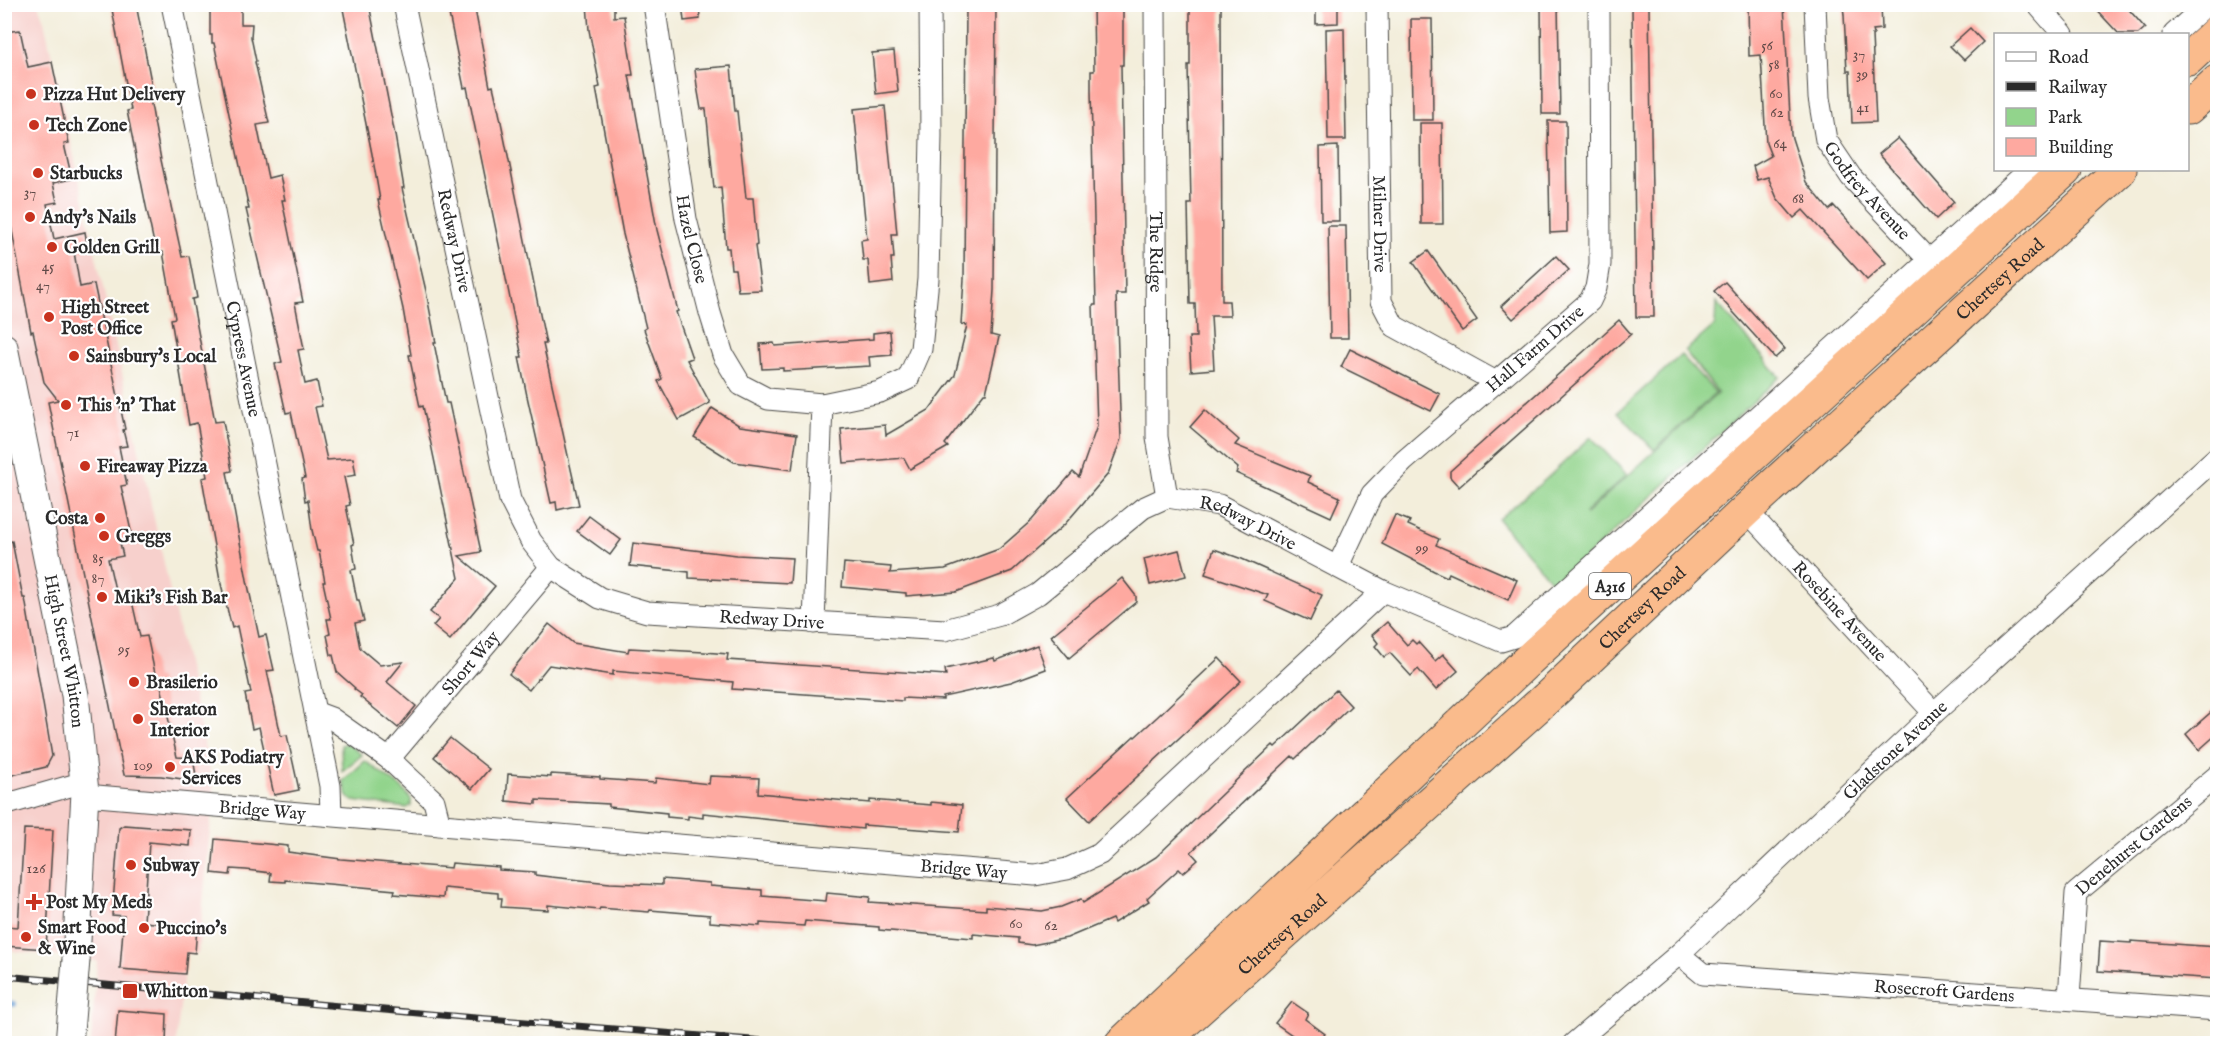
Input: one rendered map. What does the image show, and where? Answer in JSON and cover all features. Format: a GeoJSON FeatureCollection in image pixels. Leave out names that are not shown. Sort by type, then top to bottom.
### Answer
{"type":"FeatureCollection","features":[{"type":"Feature","properties":{"kind":"highway"},"geometry":{"type":"LineString","coordinates":[[2189,57],[2217,32]]}},
{"type":"Feature","properties":{"kind":"highway"},"geometry":{"type":"LineString","coordinates":[[2189,106],[2217,81]]}},
{"type":"Feature","properties":{"kind":"highway","name":"Chertsey Road"},"geometry":{"type":"LineString","coordinates":[[1160,1044],[1173,1014],[1525,663],[2064,171]]}},
{"type":"Feature","properties":{"kind":"highway","name":"Chertsey Road"},"geometry":{"type":"LineString","coordinates":[[1121,1044],[1173,1014],[1550,694],[1746,510],[2119,171]]}},
{"type":"Feature","properties":{"kind":"street","name":"Cypress Avenue"},"geometry":{"type":"LineString","coordinates":[[172,4],[330,786],[330,814]]}},
{"type":"Feature","properties":{"kind":"street","name":"Redway Drive"},"geometry":{"type":"LineString","coordinates":[[404,4],[510,500],[531,542],[551,567],[600,598],[647,612],[945,630],[1000,615],[1038,594],[1143,508],[1167,497],[1219,505],[1383,591],[1501,641],[1514,637],[1929,260]]}},
{"type":"Feature","properties":{"kind":"street","name":"Hazel Close"},"geometry":{"type":"LineString","coordinates":[[654,4],[686,219],[723,355],[741,385],[768,399],[822,404],[880,392],[908,379],[921,349],[929,267],[930,4]]}},
{"type":"Feature","properties":{"kind":"street","name":"The Ridge"},"geometry":{"type":"LineString","coordinates":[[1155,4],[1157,437],[1167,497]]}},
{"type":"Feature","properties":{"kind":"street","name":"Milner Drive"},"geometry":{"type":"LineString","coordinates":[[1377,4],[1381,301],[1394,326],[1496,382]]}},
{"type":"Feature","properties":{"kind":"street","name":"Hall Farm Drive"},"geometry":{"type":"LineString","coordinates":[[1338,566],[1372,494],[1404,462],[1590,301],[1596,288],[1600,264],[1599,4]]}},
{"type":"Feature","properties":{"kind":"street","name":"Godfrey Avenue"},"geometry":{"type":"LineString","coordinates":[[1815,4],[1818,98],[1826,140],[1851,177],[1929,260]]}},
{"type":"Feature","properties":{"kind":"street"},"geometry":{"type":"LineString","coordinates":[[2037,4],[2062,33]]}},
{"type":"Feature","properties":{"kind":"street"},"geometry":{"type":"LineString","coordinates":[[2175,33],[2207,4]]}},
{"type":"Feature","properties":{"kind":"street"},"geometry":{"type":"LineString","coordinates":[[1929,260],[2028,171]]}},
{"type":"Feature","properties":{"kind":"street","name":"High Street Whitton"},"geometry":{"type":"LineString","coordinates":[[4,346],[75,695],[84,789],[76,960],[69,1044]]}},
{"type":"Feature","properties":{"kind":"street"},"geometry":{"type":"LineString","coordinates":[[814,623],[822,404]]}},
{"type":"Feature","properties":{"kind":"street","name":"Gladstone Avenue"},"geometry":{"type":"LineString","coordinates":[[1574,1044],[1679,954],[1934,713],[2217,456]]}},
{"type":"Feature","properties":{"kind":"street","name":"Rosebine Avenue"},"geometry":{"type":"LineString","coordinates":[[1746,510],[1934,713]]}},
{"type":"Feature","properties":{"kind":"street","name":"Short Way"},"geometry":{"type":"LineString","coordinates":[[390,759],[551,567]]}},
{"type":"Feature","properties":{"kind":"street","name":"Bridge Way"},"geometry":{"type":"LineString","coordinates":[[84,789],[440,825],[1035,875],[1067,869],[1100,854],[1383,591]]}},
{"type":"Feature","properties":{"kind":"street"},"geometry":{"type":"LineString","coordinates":[[315,712],[331,718],[390,759],[434,801],[440,825]]}},
{"type":"Feature","properties":{"kind":"street","name":"Denehurst Gardens"},"geometry":{"type":"LineString","coordinates":[[2069,998],[2076,892],[2217,776]]}},
{"type":"Feature","properties":{"kind":"street"},"geometry":{"type":"LineString","coordinates":[[4,805],[84,789]]}},
{"type":"Feature","properties":{"kind":"street","name":"Rosecroft Gardens"},"geometry":{"type":"LineString","coordinates":[[1679,954],[1703,974],[2217,1010]]}},
{"type":"Feature","properties":{"kind":"shaded area"},"geometry":{"type":"Polygon","coordinates":[[[38,4],[44,21],[214,789],[198,954],[186,954],[176,1043],[91,1043],[97,961],[5,950],[4,5],[38,4]]]}},
{"type":"Feature","properties":{"kind":"green space"},"geometry":{"type":"Polygon","coordinates":[[[1716,302],[1780,377],[1555,586],[1498,519],[1591,437],[1627,475],[1586,514],[1718,393],[1685,351],[1715,325],[1716,302]]]}},
{"type":"Feature","properties":{"kind":"green space"},"geometry":{"type":"Polygon","coordinates":[[[1681,355],[1716,393],[1654,450],[1618,412],[1681,355]]]}},
{"type":"Feature","properties":{"kind":"green space"},"geometry":{"type":"Polygon","coordinates":[[[348,743],[362,755],[342,771],[341,745],[348,743]]]}},
{"type":"Feature","properties":{"kind":"green space"},"geometry":{"type":"Polygon","coordinates":[[[365,761],[402,788],[411,799],[411,805],[407,808],[353,801],[348,797],[343,781],[365,761]]]}},
{"type":"Feature","properties":{"kind":"building"},"geometry":{"type":"Polygon","coordinates":[[[111,4],[136,4],[153,92],[149,93],[161,160],[182,257],[189,256],[197,298],[192,299],[215,422],[223,421],[232,471],[227,472],[247,580],[259,637],[266,635],[274,670],[267,671],[281,736],[287,735],[299,790],[274,795],[259,727],[252,729],[245,694],[251,693],[237,626],[232,628],[220,580],[202,478],[207,477],[197,423],[189,425],[171,319],[175,318],[163,252],[156,253],[146,206],[127,111],[131,110],[111,4]]]}},
{"type":"Feature","properties":{"kind":"building"},"geometry":{"type":"Polygon","coordinates":[[[215,4],[241,4],[241,24],[252,24],[251,37],[255,62],[269,123],[257,125],[268,178],[280,175],[285,200],[282,200],[303,302],[295,303],[304,349],[298,350],[305,384],[317,381],[322,406],[315,407],[327,460],[353,458],[356,475],[344,477],[350,505],[346,506],[354,544],[352,545],[356,569],[351,570],[364,621],[355,623],[360,648],[380,665],[403,662],[387,682],[416,706],[398,728],[360,697],[362,695],[337,672],[333,655],[331,655],[327,619],[331,619],[308,500],[305,501],[302,479],[305,478],[291,412],[286,413],[275,364],[282,362],[246,209],[249,209],[214,43],[210,35],[210,11],[215,11],[215,4]]]}},
{"type":"Feature","properties":{"kind":"building"},"geometry":{"type":"Polygon","coordinates":[[[342,4],[369,4],[395,135],[404,188],[402,188],[426,291],[446,403],[449,403],[481,552],[459,556],[495,586],[450,640],[433,626],[439,619],[430,612],[459,578],[423,406],[420,407],[409,355],[411,355],[403,309],[378,200],[380,200],[372,154],[342,4]]]}},
{"type":"Feature","properties":{"kind":"building"},"geometry":{"type":"Polygon","coordinates":[[[447,4],[474,4],[490,87],[493,86],[499,112],[546,344],[543,344],[579,505],[557,510],[556,502],[551,503],[519,357],[522,357],[467,87],[464,88],[447,4]]]}},
{"type":"Feature","properties":{"kind":"building"},"geometry":{"type":"Polygon","coordinates":[[[587,4],[614,4],[614,17],[624,16],[633,75],[629,75],[657,230],[678,311],[676,312],[692,358],[687,360],[710,403],[679,420],[658,381],[662,379],[644,329],[646,328],[623,234],[596,88],[600,87],[589,30],[587,4]]]}},
{"type":"Feature","properties":{"kind":"building"},"geometry":{"type":"Polygon","coordinates":[[[682,4],[699,4],[700,19],[684,21],[682,4]]]}},
{"type":"Feature","properties":{"kind":"building"},"geometry":{"type":"Polygon","coordinates":[[[966,4],[996,4],[994,290],[991,335],[999,337],[986,393],[945,444],[948,447],[910,469],[904,458],[844,463],[841,429],[885,425],[886,435],[929,410],[955,375],[967,325],[961,324],[964,279],[966,4]]]}},
{"type":"Feature","properties":{"kind":"building"},"geometry":{"type":"Polygon","coordinates":[[[1093,4],[1113,4],[1113,8],[1123,8],[1123,65],[1121,65],[1125,294],[1116,294],[1121,439],[1108,474],[1065,524],[1012,571],[956,592],[906,596],[906,593],[842,587],[844,563],[891,567],[890,573],[945,569],[999,549],[1032,520],[1073,472],[1079,477],[1097,426],[1093,305],[1096,305],[1091,91],[1091,71],[1094,71],[1093,4]]]}},
{"type":"Feature","properties":{"kind":"building"},"geometry":{"type":"Polygon","coordinates":[[[1190,4],[1221,4],[1222,301],[1229,301],[1230,316],[1211,316],[1214,369],[1191,371],[1189,337],[1196,337],[1195,304],[1190,304],[1188,204],[1191,204],[1188,65],[1190,65],[1190,4]]]}},
{"type":"Feature","properties":{"kind":"building"},"geometry":{"type":"Polygon","coordinates":[[[1316,4],[1338,4],[1338,23],[1316,24],[1316,4]]]}},
{"type":"Feature","properties":{"kind":"building"},"geometry":{"type":"Polygon","coordinates":[[[1541,4],[1558,4],[1560,114],[1542,114],[1541,4]]]}},
{"type":"Feature","properties":{"kind":"building"},"geometry":{"type":"Polygon","coordinates":[[[1748,4],[1784,4],[1791,135],[1806,182],[1829,210],[1834,206],[1886,263],[1867,280],[1803,210],[1794,218],[1777,198],[1768,177],[1757,180],[1753,166],[1771,156],[1766,143],[1761,55],[1749,56],[1748,4]]]}},
{"type":"Feature","properties":{"kind":"building"},"geometry":{"type":"Polygon","coordinates":[[[1881,4],[1882,29],[1873,30],[1874,35],[1872,35],[1876,122],[1852,123],[1850,71],[1847,71],[1843,6],[1881,4]]]}},
{"type":"Feature","properties":{"kind":"building"},"geometry":{"type":"Polygon","coordinates":[[[2091,4],[2124,4],[2145,28],[2139,33],[2118,33],[2091,4]]]}},
{"type":"Feature","properties":{"kind":"building"},"geometry":{"type":"Polygon","coordinates":[[[1649,7],[1654,317],[1636,317],[1632,8],[1649,7]]]}},
{"type":"Feature","properties":{"kind":"building"},"geometry":{"type":"Polygon","coordinates":[[[1411,19],[1432,19],[1433,120],[1412,120],[1411,19]]]}},
{"type":"Feature","properties":{"kind":"building"},"geometry":{"type":"Polygon","coordinates":[[[1344,28],[1346,140],[1328,140],[1326,29],[1344,28]]]}},
{"type":"Feature","properties":{"kind":"building"},"geometry":{"type":"Polygon","coordinates":[[[1970,28],[1983,42],[1964,60],[1950,46],[1970,28]]]}},
{"type":"Feature","properties":{"kind":"building"},"geometry":{"type":"Polygon","coordinates":[[[20,30],[28,67],[52,62],[69,143],[64,144],[72,179],[53,183],[57,202],[47,204],[54,239],[85,232],[88,249],[74,252],[80,287],[94,284],[125,429],[123,430],[127,446],[119,447],[127,485],[121,486],[133,540],[120,543],[123,556],[108,559],[118,603],[132,601],[140,637],[147,636],[156,678],[159,677],[177,757],[193,758],[197,781],[161,776],[124,775],[48,402],[58,400],[44,382],[33,331],[31,332],[4,188],[4,32],[20,30]]]}},
{"type":"Feature","properties":{"kind":"building"},"geometry":{"type":"Polygon","coordinates":[[[894,51],[898,91],[876,94],[872,53],[894,51]]]}},
{"type":"Feature","properties":{"kind":"building"},"geometry":{"type":"Polygon","coordinates":[[[731,66],[746,198],[753,198],[757,245],[755,246],[761,290],[738,291],[735,269],[731,269],[729,248],[726,248],[721,187],[714,188],[706,109],[701,109],[697,86],[695,69],[731,66]]]}},
{"type":"Feature","properties":{"kind":"building"},"geometry":{"type":"Polygon","coordinates":[[[885,106],[897,234],[892,234],[893,282],[870,285],[868,260],[863,260],[861,240],[867,239],[854,109],[885,106]]]}},
{"type":"Feature","properties":{"kind":"building"},"geometry":{"type":"Polygon","coordinates":[[[1548,121],[1566,121],[1567,232],[1550,233],[1548,121]]]}},
{"type":"Feature","properties":{"kind":"building"},"geometry":{"type":"Polygon","coordinates":[[[1420,123],[1442,123],[1443,224],[1421,224],[1420,123]]]}},
{"type":"Feature","properties":{"kind":"building"},"geometry":{"type":"Polygon","coordinates":[[[1898,138],[1954,202],[1936,219],[1879,154],[1898,138]]]}},
{"type":"Feature","properties":{"kind":"building"},"geometry":{"type":"Polygon","coordinates":[[[1338,146],[1339,221],[1321,221],[1320,147],[1338,146]]]}},
{"type":"Feature","properties":{"kind":"building"},"geometry":{"type":"Polygon","coordinates":[[[1328,226],[1346,226],[1348,338],[1330,338],[1328,226]]]}},
{"type":"Feature","properties":{"kind":"building"},"geometry":{"type":"Polygon","coordinates":[[[1428,251],[1477,320],[1462,331],[1413,262],[1428,251]]]}},
{"type":"Feature","properties":{"kind":"building"},"geometry":{"type":"Polygon","coordinates":[[[1556,256],[1569,270],[1513,319],[1501,306],[1556,256]]]}},
{"type":"Feature","properties":{"kind":"building"},"geometry":{"type":"Polygon","coordinates":[[[1725,282],[1785,349],[1775,358],[1714,291],[1725,282]]]}},
{"type":"Feature","properties":{"kind":"building"},"geometry":{"type":"Polygon","coordinates":[[[1619,320],[1631,334],[1459,487],[1450,477],[1450,471],[1619,320]]]}},
{"type":"Feature","properties":{"kind":"building"},"geometry":{"type":"Polygon","coordinates":[[[890,331],[892,355],[869,357],[870,366],[783,371],[783,368],[762,369],[760,344],[774,343],[775,346],[873,339],[873,333],[890,331]]]}},
{"type":"Feature","properties":{"kind":"building"},"geometry":{"type":"Polygon","coordinates":[[[1350,349],[1440,394],[1431,411],[1341,367],[1350,349]]]}},
{"type":"Feature","properties":{"kind":"building"},"geometry":{"type":"Polygon","coordinates":[[[712,408],[740,426],[797,434],[792,470],[734,462],[694,437],[712,408]]]}},
{"type":"Feature","properties":{"kind":"building"},"geometry":{"type":"Polygon","coordinates":[[[1205,410],[1239,440],[1235,445],[1310,476],[1308,482],[1340,497],[1331,517],[1236,473],[1238,468],[1190,427],[1205,410]]]}},
{"type":"Feature","properties":{"kind":"building"},"geometry":{"type":"Polygon","coordinates":[[[1395,515],[1410,521],[1408,525],[1439,539],[1436,545],[1517,580],[1508,600],[1449,573],[1447,577],[1382,544],[1395,515]]]}},
{"type":"Feature","properties":{"kind":"building"},"geometry":{"type":"Polygon","coordinates":[[[589,516],[621,540],[610,555],[577,531],[589,516]]]}},
{"type":"Feature","properties":{"kind":"building"},"geometry":{"type":"Polygon","coordinates":[[[12,541],[23,598],[25,598],[52,756],[46,767],[4,777],[4,542],[12,541]]]}},
{"type":"Feature","properties":{"kind":"building"},"geometry":{"type":"Polygon","coordinates":[[[633,543],[737,555],[792,558],[790,583],[689,578],[689,572],[630,566],[633,543]]]}},
{"type":"Feature","properties":{"kind":"building"},"geometry":{"type":"Polygon","coordinates":[[[1214,549],[1322,595],[1310,621],[1265,601],[1268,595],[1205,574],[1214,549]]]}},
{"type":"Feature","properties":{"kind":"building"},"geometry":{"type":"Polygon","coordinates":[[[1179,550],[1186,576],[1150,585],[1144,559],[1179,550]]]}},
{"type":"Feature","properties":{"kind":"building"},"geometry":{"type":"Polygon","coordinates":[[[1122,578],[1136,596],[1136,602],[1069,658],[1051,636],[1122,578]]]}},
{"type":"Feature","properties":{"kind":"building"},"geometry":{"type":"Polygon","coordinates":[[[1387,622],[1407,645],[1412,640],[1416,644],[1418,642],[1435,661],[1443,654],[1458,671],[1436,690],[1418,669],[1411,676],[1390,653],[1384,657],[1375,646],[1378,643],[1372,635],[1387,622]]]}},
{"type":"Feature","properties":{"kind":"building"},"geometry":{"type":"Polygon","coordinates":[[[549,624],[573,643],[628,652],[629,648],[704,652],[728,654],[727,660],[946,675],[945,669],[994,658],[995,661],[1037,645],[1046,669],[1011,682],[943,697],[943,700],[903,698],[903,701],[732,689],[733,682],[613,671],[613,675],[549,665],[529,690],[509,674],[549,624]]]}},
{"type":"Feature","properties":{"kind":"building"},"geometry":{"type":"Polygon","coordinates":[[[1219,658],[1241,681],[1089,821],[1067,798],[1219,658]]]}},
{"type":"Feature","properties":{"kind":"building"},"geometry":{"type":"Polygon","coordinates":[[[1336,690],[1351,706],[1295,759],[1292,756],[1191,852],[1198,860],[1183,873],[1179,869],[1147,898],[1149,901],[1114,923],[1112,919],[1067,938],[1032,945],[1018,943],[1018,938],[973,934],[973,938],[805,921],[804,926],[760,923],[760,926],[710,922],[710,915],[650,910],[649,912],[600,908],[599,910],[548,905],[548,910],[501,907],[502,898],[498,898],[498,893],[444,888],[443,898],[394,894],[395,890],[285,880],[285,882],[270,881],[271,873],[246,870],[231,869],[230,875],[212,873],[215,839],[288,846],[288,852],[341,859],[451,868],[452,863],[499,867],[499,870],[535,872],[535,875],[610,883],[662,885],[662,879],[762,890],[762,896],[826,901],[827,893],[870,897],[869,902],[986,910],[986,906],[1042,911],[1081,899],[1083,903],[1156,857],[1273,745],[1275,747],[1336,690]]]}},
{"type":"Feature","properties":{"kind":"building"},"geometry":{"type":"Polygon","coordinates":[[[2217,707],[2217,734],[2199,750],[2186,734],[2217,707]]]}},
{"type":"Feature","properties":{"kind":"building"},"geometry":{"type":"Polygon","coordinates":[[[450,738],[489,769],[472,789],[434,757],[450,738]]]}},
{"type":"Feature","properties":{"kind":"building"},"geometry":{"type":"Polygon","coordinates":[[[508,774],[600,777],[600,779],[655,783],[656,778],[709,784],[710,776],[759,778],[758,793],[870,803],[870,800],[962,805],[959,832],[863,825],[863,829],[703,813],[703,818],[688,816],[688,819],[667,817],[667,813],[609,807],[609,804],[536,800],[536,804],[506,801],[508,774]]]}},
{"type":"Feature","properties":{"kind":"building"},"geometry":{"type":"Polygon","coordinates":[[[124,825],[191,830],[190,846],[149,842],[144,922],[197,927],[195,953],[187,952],[185,974],[120,969],[124,916],[112,915],[119,828],[124,825]]]}},
{"type":"Feature","properties":{"kind":"building"},"geometry":{"type":"Polygon","coordinates":[[[24,829],[53,830],[46,949],[4,946],[4,926],[18,927],[24,829]]]}},
{"type":"Feature","properties":{"kind":"building"},"geometry":{"type":"Polygon","coordinates":[[[2100,941],[2217,947],[2217,979],[2098,971],[2100,941]]]}},
{"type":"Feature","properties":{"kind":"building"},"geometry":{"type":"Polygon","coordinates":[[[1292,1002],[1308,1013],[1305,1019],[1325,1034],[1317,1044],[1305,1044],[1275,1023],[1292,1002]]]}},
{"type":"Feature","properties":{"kind":"building"},"geometry":{"type":"Polygon","coordinates":[[[118,1010],[167,1014],[166,1044],[115,1044],[118,1010]]]}},
{"type":"Feature","properties":{"kind":"waterway"},"geometry":{"type":"LineString","coordinates":[[4,1003],[14,1004]]}},
{"type":"Feature","properties":{"kind":"railway"},"geometry":{"type":"LineString","coordinates":[[4,976],[463,1017],[801,1044]]}},
{"type":"Feature","properties":{"kind":"place","name":"Pizza Hut Delivery"},"geometry":{"type":"Point","coordinates":[31,94]}},
{"type":"Feature","properties":{"kind":"place","name":"Tech Zone"},"geometry":{"type":"Point","coordinates":[34,125]}},
{"type":"Feature","properties":{"kind":"place","name":"Starbucks"},"geometry":{"type":"Point","coordinates":[38,173]}},
{"type":"Feature","properties":{"kind":"place","name":"Andy's Nails"},"geometry":{"type":"Point","coordinates":[30,217]}},
{"type":"Feature","properties":{"kind":"place","name":"Golden Grill"},"geometry":{"type":"Point","coordinates":[52,247]}},
{"type":"Feature","properties":{"kind":"place","name":"High Street Post Office"},"geometry":{"type":"Point","coordinates":[49,317]}},
{"type":"Feature","properties":{"kind":"place","name":"Sainsbury's Local"},"geometry":{"type":"Point","coordinates":[74,356]}},
{"type":"Feature","properties":{"kind":"place","name":"This 'n' That"},"geometry":{"type":"Point","coordinates":[66,405]}},
{"type":"Feature","properties":{"kind":"place","name":"Fireaway Pizza"},"geometry":{"type":"Point","coordinates":[85,466]}},
{"type":"Feature","properties":{"kind":"place","name":"Costa"},"geometry":{"type":"Point","coordinates":[100,518]}},
{"type":"Feature","properties":{"kind":"place","name":"Greggs"},"geometry":{"type":"Point","coordinates":[104,536]}},
{"type":"Feature","properties":{"kind":"place","name":"Miki's Fish Bar"},"geometry":{"type":"Point","coordinates":[102,597]}},
{"type":"Feature","properties":{"kind":"place","name":"Brasilerio"},"geometry":{"type":"Point","coordinates":[134,682]}},
{"type":"Feature","properties":{"kind":"place","name":"Sheraton Interior"},"geometry":{"type":"Point","coordinates":[138,719]}},
{"type":"Feature","properties":{"kind":"place","name":"AKS Podiatry Services"},"geometry":{"type":"Point","coordinates":[170,767]}},
{"type":"Feature","properties":{"kind":"place","name":"Subway"},"geometry":{"type":"Point","coordinates":[131,865]}},
{"type":"Feature","properties":{"kind":"place","name":"Post My Meds"},"geometry":{"type":"Point","coordinates":[34,902]}},
{"type":"Feature","properties":{"kind":"place","name":"Puccino's"},"geometry":{"type":"Point","coordinates":[144,928]}},
{"type":"Feature","properties":{"kind":"place","name":"Smart Food & Wine"},"geometry":{"type":"Point","coordinates":[26,937]}},
{"type":"Feature","properties":{"kind":"place","name":"Whitton"},"geometry":{"type":"Point","coordinates":[130,991]}}]}
